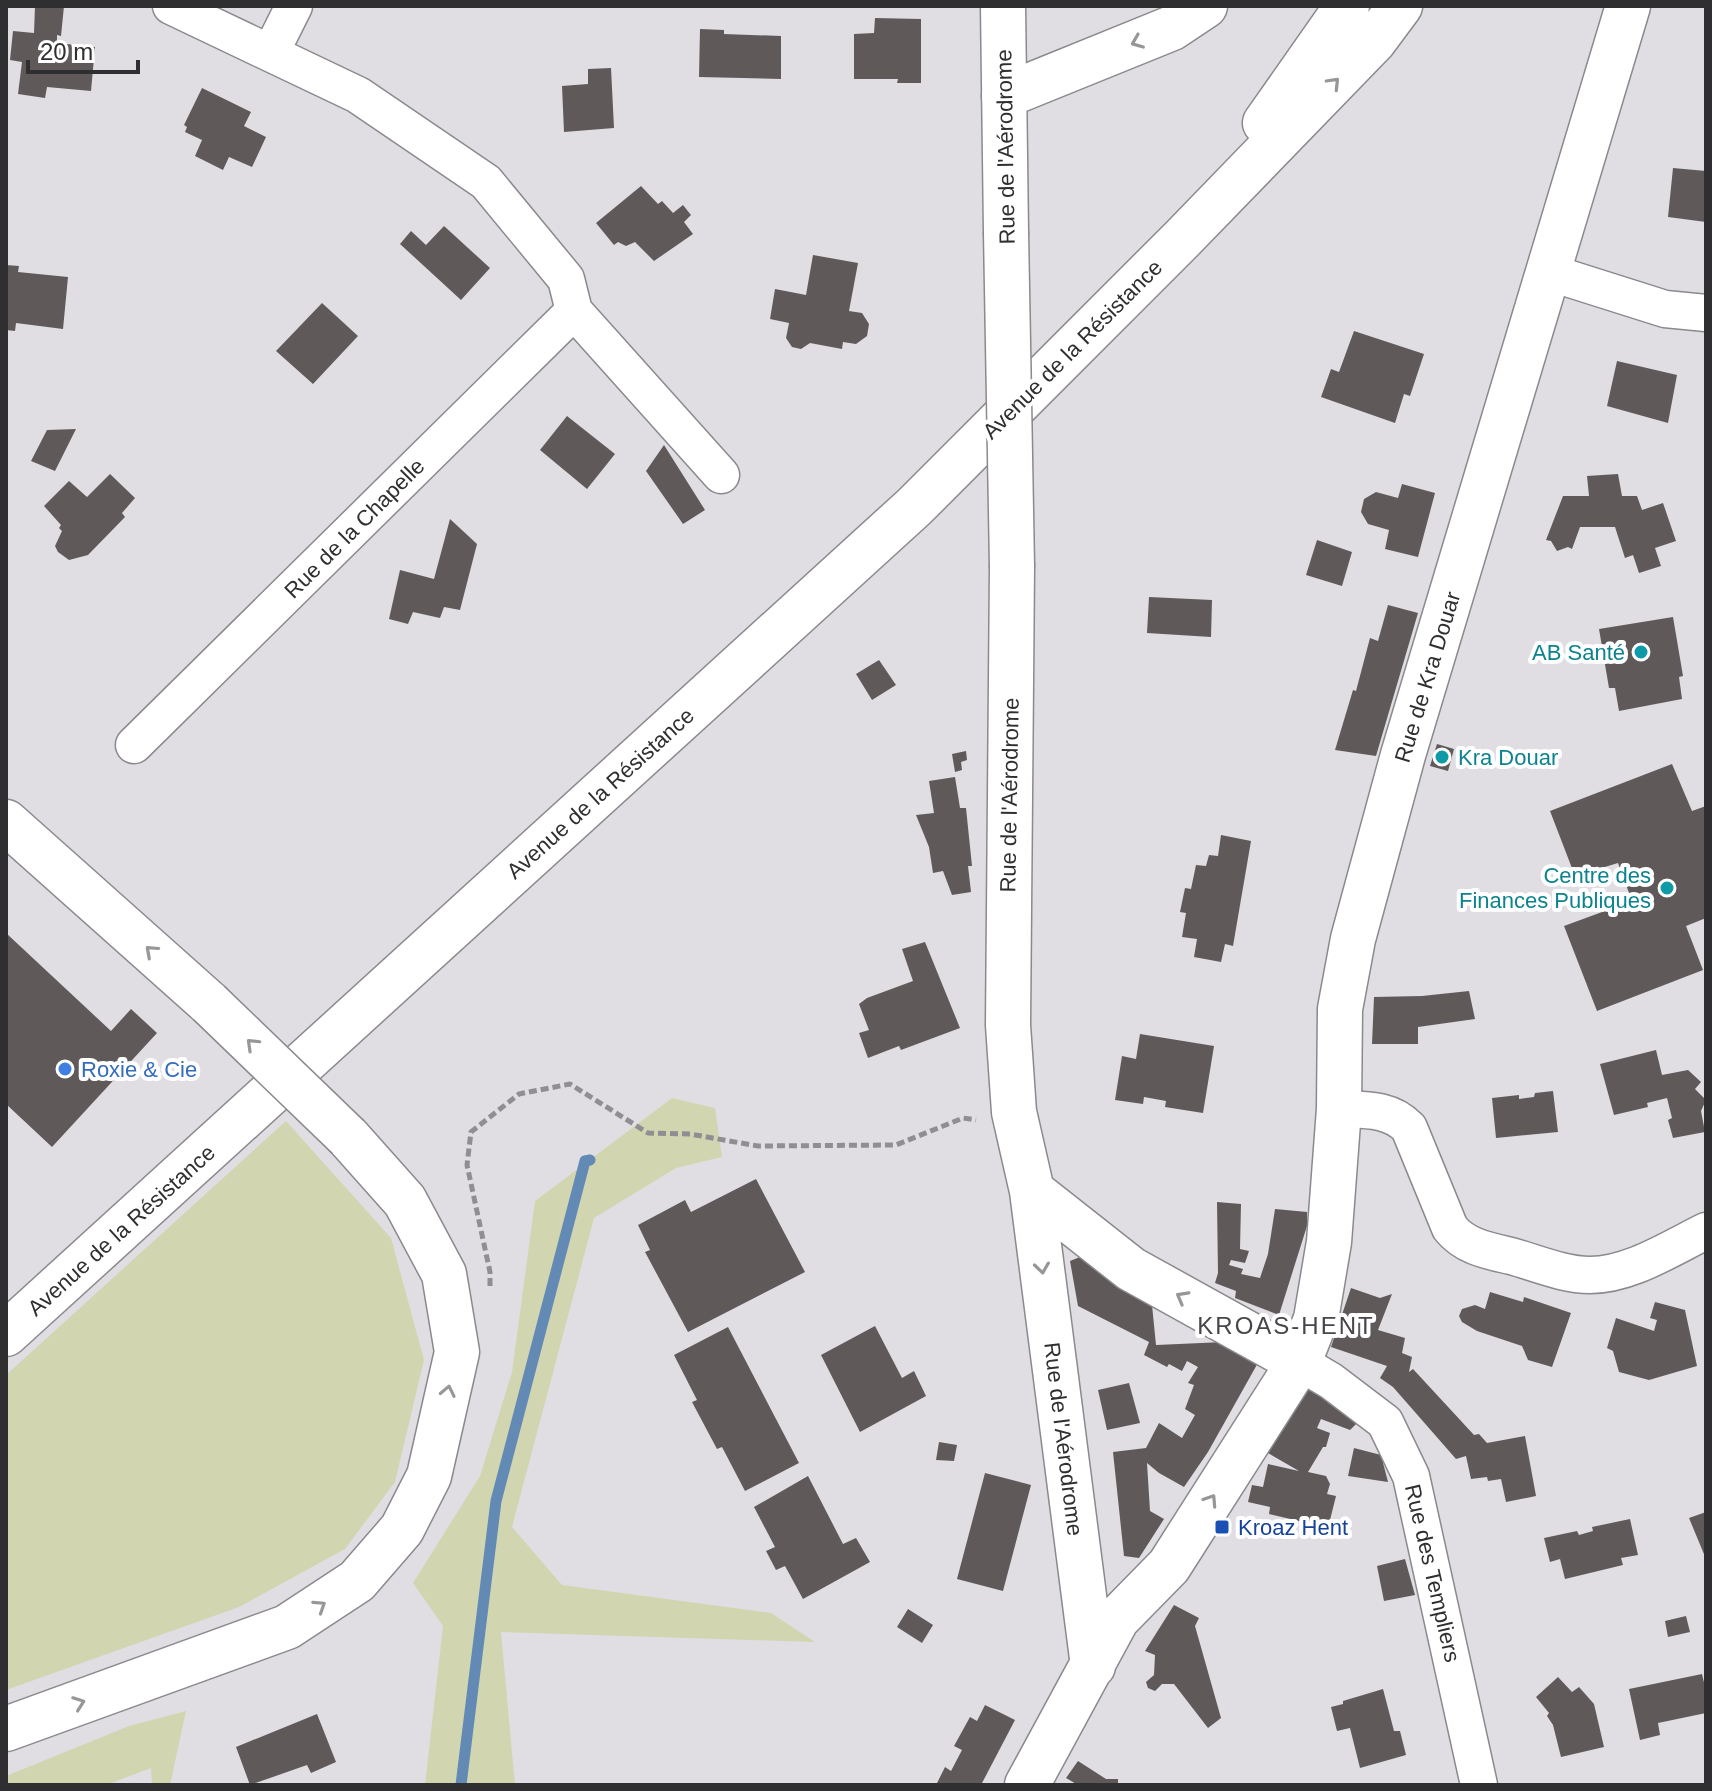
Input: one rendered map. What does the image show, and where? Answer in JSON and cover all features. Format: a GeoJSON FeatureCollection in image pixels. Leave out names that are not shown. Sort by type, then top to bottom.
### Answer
{"type":"FeatureCollection","features":[{"type":"Feature","properties":{"kind":"main road","name":"Rue de l'Aérodrome"},"geometry":{"type":"LineString","coordinates":[[1003,6],[1012,567],[1008,1025],[1017,1128],[1032,1191],[1093,1666]]}},
{"type":"Feature","properties":{"kind":"main road"},"geometry":{"type":"LineString","coordinates":[[1004,96],[1172,28],[1205,6]]}},
{"type":"Feature","properties":{"kind":"main road","name":"Avenue de la Résistance"},"geometry":{"type":"LineString","coordinates":[[1182,239],[1347,6]]}},
{"type":"Feature","properties":{"kind":"main road","name":"Avenue de la Résistance"},"geometry":{"type":"LineString","coordinates":[[6,1334],[914,507],[1182,239],[1374,41],[1400,6]]}},
{"type":"Feature","properties":{"kind":"main road","name":"Rue de Kra Douar"},"geometry":{"type":"LineString","coordinates":[[1027,1785],[1117,1619],[1169,1566],[1299,1362],[1316,1319],[1327,1257],[1339,1109],[1340,1009],[1353,939],[1403,755],[1628,6]]}},
{"type":"Feature","properties":{"kind":"main road"},"geometry":{"type":"LineString","coordinates":[[6,822],[209,1003],[348,1137],[405,1201],[444,1274],[457,1352],[429,1476],[402,1529],[357,1581],[287,1627],[6,1729]]}},
{"type":"Feature","properties":{"kind":"main road"},"geometry":{"type":"LineString","coordinates":[[1032,1191],[1131,1269],[1299,1362]]}},
{"type":"Feature","properties":{"kind":"street"},"geometry":{"type":"LineString","coordinates":[[171,6],[358,95],[486,182],[566,279],[574,311],[721,475]]}},
{"type":"Feature","properties":{"kind":"street"},"geometry":{"type":"LineString","coordinates":[[271,52],[294,6]]}},
{"type":"Feature","properties":{"kind":"street"},"geometry":{"type":"LineString","coordinates":[[1548,272],[1665,309],[1706,313]]}},
{"type":"Feature","properties":{"kind":"street","name":"Rue de la Chapelle"},"geometry":{"type":"LineString","coordinates":[[134,745],[574,311]]}},
{"type":"Feature","properties":{"kind":"street"},"geometry":{"type":"LineString","coordinates":[[1339,1109],[1382,1111],[1404,1122],[1450,1228],[1476,1247],[1589,1275],[1629,1267],[1706,1231]]}},
{"type":"Feature","properties":{"kind":"street","name":"Rue des Templiers"},"geometry":{"type":"LineString","coordinates":[[1299,1362],[1331,1381],[1385,1422],[1411,1476],[1479,1785]]}},
{"type":"Feature","properties":{"kind":"street"},"geometry":{"type":"LineString","coordinates":[[1082,1579],[1112,1591],[1133,1588],[1169,1566]]}},
{"type":"Feature","properties":{"kind":"path"},"geometry":{"type":"LineString","coordinates":[[490,1297],[490,1272],[467,1165],[471,1132],[519,1094],[570,1084],[648,1133],[690,1134],[758,1146],[896,1145],[963,1118],[1017,1128]]}},
{"type":"Feature","properties":{"kind":"green space"},"geometry":{"type":"Polygon","coordinates":[[[672,1098],[715,1108],[722,1157],[676,1168],[594,1218],[512,1527],[562,1585],[771,1613],[815,1642],[501,1632],[515,1785],[425,1785],[443,1626],[413,1583],[480,1476],[512,1372],[535,1201],[672,1098]]]}},
{"type":"Feature","properties":{"kind":"green space"},"geometry":{"type":"Polygon","coordinates":[[[286,1121],[391,1238],[424,1360],[395,1482],[345,1549],[239,1607],[6,1690],[6,1375],[286,1121]]]}},
{"type":"Feature","properties":{"kind":"green space"},"geometry":{"type":"Polygon","coordinates":[[[186,1711],[170,1785],[152,1785],[151,1768],[106,1785],[6,1785],[6,1776],[129,1726],[186,1711]]]}},
{"type":"Feature","properties":{"kind":"building"},"geometry":{"type":"Polygon","coordinates":[[[35,6],[64,6],[61,36],[57,35],[57,43],[95,47],[91,91],[47,87],[45,98],[18,94],[22,62],[10,60],[13,31],[34,33],[35,6]]]}},
{"type":"Feature","properties":{"kind":"building"},"geometry":{"type":"Polygon","coordinates":[[[875,18],[921,19],[921,83],[897,83],[898,79],[854,79],[854,34],[874,33],[875,18]]]}},
{"type":"Feature","properties":{"kind":"building"},"geometry":{"type":"Polygon","coordinates":[[[700,29],[724,30],[724,34],[781,36],[781,79],[699,77],[700,29]]]}},
{"type":"Feature","properties":{"kind":"building"},"geometry":{"type":"Polygon","coordinates":[[[611,68],[614,128],[564,132],[562,86],[588,84],[588,69],[611,68]]]}},
{"type":"Feature","properties":{"kind":"building"},"geometry":{"type":"Polygon","coordinates":[[[202,88],[251,112],[244,126],[266,137],[252,167],[229,157],[223,170],[195,156],[202,140],[185,132],[187,127],[184,125],[202,88]]]}},
{"type":"Feature","properties":{"kind":"building"},"geometry":{"type":"Polygon","coordinates":[[[1673,168],[1706,171],[1706,222],[1668,217],[1673,168]]]}},
{"type":"Feature","properties":{"kind":"building"},"geometry":{"type":"Polygon","coordinates":[[[641,186],[658,204],[662,201],[673,213],[683,205],[691,215],[684,222],[693,234],[654,261],[635,242],[626,246],[618,242],[614,245],[596,223],[641,186]]]}},
{"type":"Feature","properties":{"kind":"building"},"geometry":{"type":"Polygon","coordinates":[[[444,226],[490,268],[461,300],[400,244],[411,231],[426,245],[444,226]]]}},
{"type":"Feature","properties":{"kind":"building"},"geometry":{"type":"Polygon","coordinates":[[[813,255],[858,263],[849,311],[862,313],[869,324],[867,336],[856,344],[843,342],[842,349],[810,343],[801,349],[792,347],[786,338],[789,323],[770,319],[775,289],[806,295],[813,255]]]}},
{"type":"Feature","properties":{"kind":"building"},"geometry":{"type":"Polygon","coordinates":[[[6,265],[19,266],[18,272],[68,277],[63,329],[16,323],[15,331],[6,330],[6,265]]]}},
{"type":"Feature","properties":{"kind":"building"},"geometry":{"type":"Polygon","coordinates":[[[322,303],[358,336],[313,384],[276,351],[322,303]]]}},
{"type":"Feature","properties":{"kind":"building"},"geometry":{"type":"Polygon","coordinates":[[[1354,331],[1424,354],[1410,396],[1404,394],[1395,423],[1321,397],[1331,369],[1339,372],[1354,331]]]}},
{"type":"Feature","properties":{"kind":"building"},"geometry":{"type":"Polygon","coordinates":[[[1617,361],[1677,375],[1668,423],[1607,406],[1617,361]]]}},
{"type":"Feature","properties":{"kind":"building"},"geometry":{"type":"Polygon","coordinates":[[[567,416],[615,454],[587,489],[540,450],[567,416]]]}},
{"type":"Feature","properties":{"kind":"building"},"geometry":{"type":"Polygon","coordinates":[[[76,429],[55,471],[31,461],[47,430],[76,429]]]}},
{"type":"Feature","properties":{"kind":"building"},"geometry":{"type":"Polygon","coordinates":[[[664,445],[705,510],[683,524],[646,471],[664,445]]]}},
{"type":"Feature","properties":{"kind":"building"},"geometry":{"type":"Polygon","coordinates":[[[110,474],[135,498],[122,513],[125,517],[88,555],[69,560],[55,546],[62,531],[59,528],[61,525],[44,506],[69,481],[87,497],[110,474]]]}},
{"type":"Feature","properties":{"kind":"building"},"geometry":{"type":"Polygon","coordinates":[[[1618,474],[1622,496],[1637,496],[1642,510],[1663,503],[1676,541],[1655,548],[1661,566],[1639,573],[1633,555],[1625,558],[1615,527],[1580,527],[1572,549],[1568,547],[1557,551],[1551,541],[1546,540],[1563,496],[1589,496],[1587,476],[1618,474]]]}},
{"type":"Feature","properties":{"kind":"building"},"geometry":{"type":"Polygon","coordinates":[[[1402,484],[1435,493],[1418,557],[1385,549],[1389,530],[1368,524],[1361,512],[1364,499],[1376,492],[1398,498],[1402,484]]]}},
{"type":"Feature","properties":{"kind":"building"},"geometry":{"type":"Polygon","coordinates":[[[450,519],[477,544],[460,610],[444,607],[440,618],[413,612],[408,624],[389,619],[400,570],[434,579],[450,519]]]}},
{"type":"Feature","properties":{"kind":"building"},"geometry":{"type":"Polygon","coordinates":[[[1317,540],[1352,552],[1342,586],[1306,575],[1317,540]]]}},
{"type":"Feature","properties":{"kind":"building"},"geometry":{"type":"Polygon","coordinates":[[[1149,597],[1212,600],[1211,637],[1147,633],[1149,597]]]}},
{"type":"Feature","properties":{"kind":"building"},"geometry":{"type":"Polygon","coordinates":[[[1388,605],[1418,613],[1376,756],[1335,750],[1353,690],[1356,691],[1370,638],[1378,641],[1388,605]]]}},
{"type":"Feature","properties":{"kind":"building","name":"AB Santé"},"geometry":{"type":"Polygon","coordinates":[[[1673,617],[1683,676],[1679,677],[1682,699],[1619,711],[1615,688],[1609,688],[1599,629],[1673,617]]]}},
{"type":"Feature","properties":{"kind":"building"},"geometry":{"type":"Polygon","coordinates":[[[879,660],[896,685],[872,700],[856,674],[879,660]]]}},
{"type":"Feature","properties":{"kind":"building","name":"Kra Douar"},"geometry":{"type":"Polygon","coordinates":[[[1437,744],[1454,749],[1448,771],[1430,766],[1437,744]]]}},
{"type":"Feature","properties":{"kind":"building"},"geometry":{"type":"Polygon","coordinates":[[[966,751],[967,760],[961,762],[962,770],[955,772],[952,754],[966,751]]]}},
{"type":"Feature","properties":{"kind":"building","name":"Centre des Finances Publiques"},"geometry":{"type":"Polygon","coordinates":[[[1672,764],[1692,811],[1706,806],[1706,918],[1686,926],[1703,970],[1597,1011],[1564,926],[1632,901],[1618,863],[1575,876],[1550,811],[1672,764]]]}},
{"type":"Feature","properties":{"kind":"building"},"geometry":{"type":"Polygon","coordinates":[[[955,777],[960,808],[966,808],[972,866],[968,866],[971,892],[952,895],[943,871],[933,873],[929,847],[916,815],[934,813],[929,781],[955,777]]]}},
{"type":"Feature","properties":{"kind":"building"},"geometry":{"type":"Polygon","coordinates":[[[1221,835],[1251,841],[1233,946],[1225,944],[1221,962],[1194,957],[1197,939],[1182,937],[1186,913],[1180,912],[1185,888],[1191,889],[1196,865],[1206,866],[1209,855],[1218,856],[1221,835]]]}},
{"type":"Feature","properties":{"kind":"building","name":"Roxie & Cie"},"geometry":{"type":"Polygon","coordinates":[[[6,933],[111,1031],[131,1009],[157,1033],[52,1147],[6,1104],[6,933]]]}},
{"type":"Feature","properties":{"kind":"building"},"geometry":{"type":"Polygon","coordinates":[[[925,942],[960,1028],[901,1050],[899,1046],[868,1058],[859,1033],[869,1030],[859,1004],[913,981],[902,949],[925,942]]]}},
{"type":"Feature","properties":{"kind":"building"},"geometry":{"type":"Polygon","coordinates":[[[1469,991],[1475,1019],[1418,1027],[1418,1044],[1372,1044],[1374,997],[1469,991]]]}},
{"type":"Feature","properties":{"kind":"building"},"geometry":{"type":"Polygon","coordinates":[[[1140,1034],[1214,1046],[1203,1113],[1165,1107],[1166,1101],[1144,1097],[1143,1104],[1115,1100],[1122,1056],[1136,1059],[1140,1034]]]}},
{"type":"Feature","properties":{"kind":"building"},"geometry":{"type":"Polygon","coordinates":[[[1656,1050],[1662,1075],[1688,1070],[1701,1082],[1695,1089],[1706,1100],[1701,1111],[1705,1132],[1673,1138],[1667,1098],[1647,1103],[1648,1107],[1614,1115],[1600,1064],[1656,1050]]]}},
{"type":"Feature","properties":{"kind":"building"},"geometry":{"type":"Polygon","coordinates":[[[1553,1091],[1558,1132],[1496,1138],[1492,1098],[1519,1095],[1519,1099],[1553,1091]]]}},
{"type":"Feature","properties":{"kind":"building"},"geometry":{"type":"Polygon","coordinates":[[[756,1179],[805,1272],[688,1332],[645,1252],[650,1250],[638,1225],[685,1200],[691,1212],[756,1179]]]}},
{"type":"Feature","properties":{"kind":"building"},"geometry":{"type":"Polygon","coordinates":[[[1217,1202],[1241,1204],[1240,1249],[1249,1251],[1245,1263],[1231,1260],[1229,1265],[1243,1269],[1241,1274],[1260,1278],[1268,1254],[1275,1209],[1307,1212],[1307,1226],[1279,1315],[1235,1298],[1236,1291],[1215,1283],[1218,1273],[1217,1202]]]}},
{"type":"Feature","properties":{"kind":"building"},"geometry":{"type":"Polygon","coordinates":[[[1080,1257],[1152,1305],[1156,1345],[1224,1342],[1259,1361],[1208,1452],[1184,1487],[1147,1463],[1150,1511],[1164,1519],[1139,1558],[1124,1556],[1113,1452],[1146,1448],[1159,1423],[1182,1438],[1195,1415],[1185,1409],[1194,1385],[1188,1383],[1198,1367],[1187,1361],[1182,1371],[1169,1364],[1167,1367],[1144,1355],[1149,1342],[1078,1306],[1070,1261],[1080,1257]]]}},
{"type":"Feature","properties":{"kind":"building"},"geometry":{"type":"Polygon","coordinates":[[[1351,1288],[1380,1298],[1392,1294],[1378,1330],[1405,1338],[1402,1353],[1412,1357],[1409,1372],[1413,1369],[1474,1435],[1479,1434],[1487,1443],[1525,1436],[1536,1496],[1506,1502],[1501,1479],[1471,1479],[1466,1456],[1456,1459],[1393,1387],[1380,1378],[1387,1366],[1331,1347],[1351,1288]]]}},
{"type":"Feature","properties":{"kind":"building"},"geometry":{"type":"Polygon","coordinates":[[[1490,1292],[1523,1302],[1524,1297],[1571,1313],[1552,1367],[1528,1360],[1522,1346],[1477,1331],[1462,1322],[1459,1316],[1462,1309],[1475,1305],[1485,1309],[1490,1292]]]}},
{"type":"Feature","properties":{"kind":"building"},"geometry":{"type":"Polygon","coordinates":[[[1655,1302],[1685,1310],[1697,1366],[1649,1380],[1619,1372],[1613,1351],[1607,1348],[1616,1318],[1654,1331],[1657,1320],[1650,1318],[1655,1302]]]}},
{"type":"Feature","properties":{"kind":"building"},"geometry":{"type":"Polygon","coordinates":[[[875,1326],[902,1378],[914,1371],[926,1396],[860,1432],[821,1355],[875,1326]]]}},
{"type":"Feature","properties":{"kind":"building"},"geometry":{"type":"Polygon","coordinates":[[[728,1327],[799,1463],[745,1491],[722,1447],[717,1449],[692,1402],[697,1400],[674,1355],[728,1327]]]}},
{"type":"Feature","properties":{"kind":"building"},"geometry":{"type":"Polygon","coordinates":[[[1129,1383],[1140,1423],[1107,1430],[1098,1390],[1129,1383]]]}},
{"type":"Feature","properties":{"kind":"building"},"geometry":{"type":"Polygon","coordinates":[[[1305,1388],[1361,1419],[1350,1430],[1321,1419],[1317,1428],[1330,1433],[1326,1447],[1323,1447],[1308,1472],[1326,1476],[1330,1484],[1327,1494],[1336,1496],[1328,1528],[1317,1533],[1308,1531],[1303,1522],[1269,1514],[1270,1507],[1248,1502],[1252,1485],[1263,1487],[1268,1464],[1299,1471],[1268,1453],[1305,1388]]]}},
{"type":"Feature","properties":{"kind":"building"},"geometry":{"type":"Polygon","coordinates":[[[939,1442],[957,1445],[954,1461],[936,1460],[939,1442]]]}},
{"type":"Feature","properties":{"kind":"building"},"geometry":{"type":"Polygon","coordinates":[[[1354,1448],[1381,1455],[1388,1482],[1348,1476],[1354,1448]]]}},
{"type":"Feature","properties":{"kind":"building"},"geometry":{"type":"Polygon","coordinates":[[[985,1473],[1031,1485],[1003,1591],[957,1579],[985,1473]]]}},
{"type":"Feature","properties":{"kind":"building"},"geometry":{"type":"Polygon","coordinates":[[[808,1476],[843,1544],[856,1538],[870,1562],[803,1599],[785,1566],[776,1570],[766,1551],[775,1547],[754,1507],[808,1476]]]}},
{"type":"Feature","properties":{"kind":"building"},"geometry":{"type":"Polygon","coordinates":[[[1706,1512],[1706,1559],[1689,1518],[1706,1512]]]}},
{"type":"Feature","properties":{"kind":"building"},"geometry":{"type":"Polygon","coordinates":[[[1630,1519],[1638,1555],[1621,1558],[1623,1565],[1565,1579],[1560,1559],[1550,1562],[1544,1538],[1577,1531],[1579,1535],[1593,1531],[1592,1527],[1630,1519]]]}},
{"type":"Feature","properties":{"kind":"building"},"geometry":{"type":"Polygon","coordinates":[[[1405,1559],[1415,1595],[1384,1601],[1377,1566],[1405,1559]]]}},
{"type":"Feature","properties":{"kind":"building"},"geometry":{"type":"Polygon","coordinates":[[[1174,1605],[1199,1618],[1195,1626],[1221,1718],[1208,1728],[1174,1684],[1162,1684],[1155,1691],[1148,1688],[1146,1682],[1154,1675],[1155,1655],[1145,1651],[1174,1605]]]}},
{"type":"Feature","properties":{"kind":"building"},"geometry":{"type":"Polygon","coordinates":[[[908,1609],[933,1625],[922,1643],[897,1627],[908,1609]]]}},
{"type":"Feature","properties":{"kind":"building"},"geometry":{"type":"Polygon","coordinates":[[[1686,1616],[1690,1632],[1668,1637],[1665,1621],[1686,1616]]]}},
{"type":"Feature","properties":{"kind":"building"},"geometry":{"type":"Polygon","coordinates":[[[1702,1674],[1706,1713],[1658,1723],[1660,1735],[1640,1740],[1629,1689],[1702,1674]]]}},
{"type":"Feature","properties":{"kind":"building"},"geometry":{"type":"Polygon","coordinates":[[[1558,1677],[1572,1692],[1579,1687],[1594,1704],[1604,1747],[1561,1757],[1553,1725],[1547,1716],[1549,1713],[1536,1697],[1558,1677]]]}},
{"type":"Feature","properties":{"kind":"building"},"geometry":{"type":"Polygon","coordinates":[[[1383,1689],[1394,1731],[1400,1731],[1406,1755],[1360,1768],[1350,1728],[1337,1731],[1331,1707],[1383,1689]]]}},
{"type":"Feature","properties":{"kind":"building"},"geometry":{"type":"Polygon","coordinates":[[[985,1705],[1015,1720],[981,1785],[936,1785],[945,1767],[951,1771],[962,1750],[954,1746],[970,1717],[977,1721],[985,1705]]]}},
{"type":"Feature","properties":{"kind":"building"},"geometry":{"type":"Polygon","coordinates":[[[317,1714],[336,1762],[311,1773],[307,1765],[250,1785],[236,1747],[317,1714]]]}},
{"type":"Feature","properties":{"kind":"building"},"geometry":{"type":"Polygon","coordinates":[[[1078,1761],[1106,1779],[1118,1779],[1118,1785],[1078,1785],[1066,1778],[1078,1761]]]}},
{"type":"Feature","properties":{"kind":"waterway"},"geometry":{"type":"LineString","coordinates":[[461,1785],[496,1501],[585,1161],[590,1160]]}},
{"type":"Feature","properties":{"kind":"place","name":"AB Santé"},"geometry":{"type":"Point","coordinates":[1641,652]}},
{"type":"Feature","properties":{"kind":"place","name":"Kra Douar"},"geometry":{"type":"Point","coordinates":[1442,757]}},
{"type":"Feature","properties":{"kind":"place","name":"Centre des Finances Publiques"},"geometry":{"type":"Point","coordinates":[1667,888]}},
{"type":"Feature","properties":{"kind":"place","name":"Roxie & Cie"},"geometry":{"type":"Point","coordinates":[65,1069]}},
{"type":"Feature","properties":{"kind":"place","name":"Kroaz Hent"},"geometry":{"type":"Point","coordinates":[1222,1527]}},
{"type":"Feature","properties":{"kind":"district","name":"KROAS-HENT"},"geometry":{"type":"Point","coordinates":[1286,1326]}}]}
